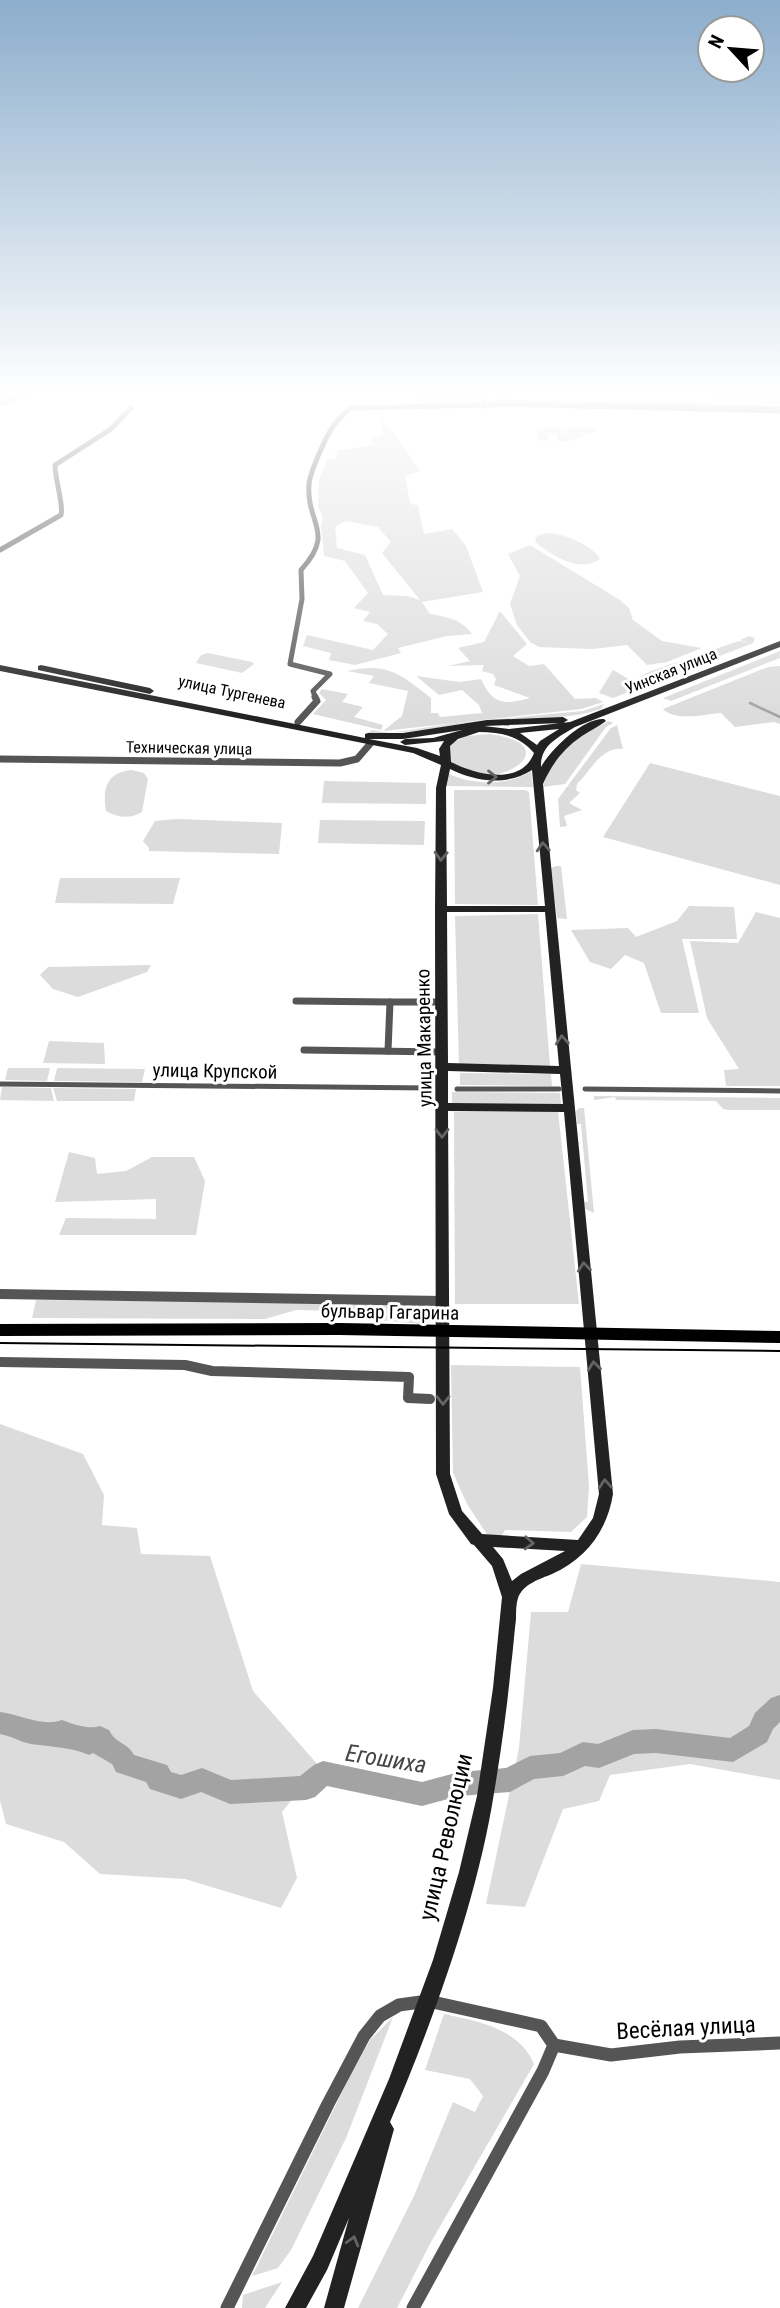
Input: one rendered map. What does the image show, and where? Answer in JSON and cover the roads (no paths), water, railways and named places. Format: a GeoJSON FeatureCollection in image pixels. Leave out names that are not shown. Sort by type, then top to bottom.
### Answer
{"type":"FeatureCollection","features":[{"type":"Feature","properties":{"kind":"main road","name":"Уинская улица"},"geometry":{"type":"LineString","coordinates":[[572,725],[780,644]]}},
{"type":"Feature","properties":{"kind":"main road","name":"улица Тургенева"},"geometry":{"type":"LineString","coordinates":[[0,659],[295,725]]}},
{"type":"Feature","properties":{"kind":"main road","name":"улица Тургенева"},"geometry":{"type":"LineString","coordinates":[[0,668],[369,740],[430,755],[446,762]]}},
{"type":"Feature","properties":{"kind":"main road"},"geometry":{"type":"LineString","coordinates":[[100,689],[108,682]]}},
{"type":"Feature","properties":{"kind":"main road"},"geometry":{"type":"LineString","coordinates":[[369,740],[467,725],[570,719],[618,709]]}},
{"type":"Feature","properties":{"kind":"main road"},"geometry":{"type":"LineString","coordinates":[[539,785],[542,775],[563,745],[579,732],[610,717],[618,709]]}},
{"type":"Feature","properties":{"kind":"main road","name":"улица Тургенева"},"geometry":{"type":"LineString","coordinates":[[369,740],[415,743],[481,730],[546,729],[572,725]]}},
{"type":"Feature","properties":{"kind":"main road"},"geometry":{"type":"LineString","coordinates":[[446,762],[469,775],[496,778],[521,773],[537,757],[543,743],[572,725]]}},
{"type":"Feature","properties":{"kind":"main road"},"geometry":{"type":"LineString","coordinates":[[504,731],[525,737],[534,744],[537,757],[543,854],[551,909],[564,1070],[606,1494],[597,1528],[583,1546],[568,1558],[527,1577],[516,1586],[510,1597]]}},
{"type":"Feature","properties":{"kind":"main road","name":"улица Макаренко"},"geometry":{"type":"LineString","coordinates":[[443,1332],[441,788],[446,745],[459,735]]}},
{"type":"Feature","properties":{"kind":"main road"},"geometry":{"type":"LineString","coordinates":[[396,748],[434,764],[440,772],[441,788]]}},
{"type":"Feature","properties":{"kind":"main road"},"geometry":{"type":"LineString","coordinates":[[440,909],[551,909]]}},
{"type":"Feature","properties":{"kind":"main road"},"geometry":{"type":"LineString","coordinates":[[441,1067],[564,1070]]}},
{"type":"Feature","properties":{"kind":"main road"},"geometry":{"type":"LineString","coordinates":[[442,1107],[568,1108]]}},
{"type":"Feature","properties":{"kind":"main road","name":"бульвар Гагарина"},"geometry":{"type":"LineString","coordinates":[[0,1330],[188,1328],[780,1337]]}},
{"type":"Feature","properties":{"kind":"main road","name":"улица Революции"},"geometry":{"type":"LineString","coordinates":[[295,2308],[320,2263],[398,2081],[442,1960],[468,1872],[489,1769],[510,1597],[498,1563],[456,1514],[443,1474],[443,1332]]}},
{"type":"Feature","properties":{"kind":"main road"},"geometry":{"type":"LineString","coordinates":[[476,1540],[583,1546]]}},
{"type":"Feature","properties":{"kind":"main road","name":"улица Революции"},"geometry":{"type":"LineString","coordinates":[[334,2308],[398,2081]]}},
{"type":"Feature","properties":{"kind":"street"},"geometry":{"type":"LineString","coordinates":[[0,550],[63,512],[60,503]]}},
{"type":"Feature","properties":{"kind":"street"},"geometry":{"type":"LineString","coordinates":[[295,725],[317,701],[313,691],[330,674],[290,664],[302,599],[301,570],[313,557],[320,536],[310,503]]}},
{"type":"Feature","properties":{"kind":"street","name":"Техническая улица"},"geometry":{"type":"LineString","coordinates":[[0,758],[340,762],[357,759],[369,740]]}},
{"type":"Feature","properties":{"kind":"street"},"geometry":{"type":"LineString","coordinates":[[296,1001],[441,1002]]}},
{"type":"Feature","properties":{"kind":"street"},"geometry":{"type":"LineString","coordinates":[[388,1051],[390,1002]]}},
{"type":"Feature","properties":{"kind":"street"},"geometry":{"type":"LineString","coordinates":[[304,1049],[442,1052]]}},
{"type":"Feature","properties":{"kind":"street","name":"улица Крупской"},"geometry":{"type":"LineString","coordinates":[[0,1083],[429,1088]]}},
{"type":"Feature","properties":{"kind":"street"},"geometry":{"type":"LineString","coordinates":[[457,1088],[559,1089]]}},
{"type":"Feature","properties":{"kind":"street"},"geometry":{"type":"LineString","coordinates":[[585,1089],[780,1091]]}},
{"type":"Feature","properties":{"kind":"street","name":"бульвар Гагарина"},"geometry":{"type":"LineString","coordinates":[[0,1294],[442,1301]]}},
{"type":"Feature","properties":{"kind":"street"},"geometry":{"type":"LineString","coordinates":[[0,1362],[185,1365],[212,1371],[410,1377],[408,1398],[430,1399]]}},
{"type":"Feature","properties":{"kind":"street"},"geometry":{"type":"LineString","coordinates":[[227,2308],[327,2105],[369,2028],[380,2016],[401,2004],[420,2000],[435,2001],[541,2026],[554,2045],[531,2095],[413,2308]]}},
{"type":"Feature","properties":{"kind":"street","name":"Весёлая улица"},"geometry":{"type":"LineString","coordinates":[[554,2045],[611,2055],[680,2047],[780,2043]]}},
{"type":"Feature","properties":{"kind":"street"},"geometry":{"type":"LineString","coordinates":[[285,2308],[306,2289]]}},
{"type":"Feature","properties":{"kind":"waterway"},"geometry":{"type":"LineString","coordinates":[[750,703],[780,717]]}},
{"type":"Feature","properties":{"kind":"waterway","name":"Егошиха"},"geometry":{"type":"LineString","coordinates":[[0,1723],[22,1726],[28,1732],[56,1735],[62,1731],[69,1737],[87,1737],[89,1743],[100,1738],[103,1747],[121,1756],[125,1764],[158,1773],[159,1781],[181,1787],[202,1780],[230,1792],[306,1788],[323,1773],[422,1794],[459,1784],[510,1780],[530,1768],[563,1764],[583,1754],[599,1756],[633,1742],[656,1741],[733,1750],[758,1734],[764,1721],[780,1706]]}},
{"type":"Feature","properties":{"kind":"tram line"},"geometry":{"type":"LineString","coordinates":[[0,1343],[780,1351]]}}]}
